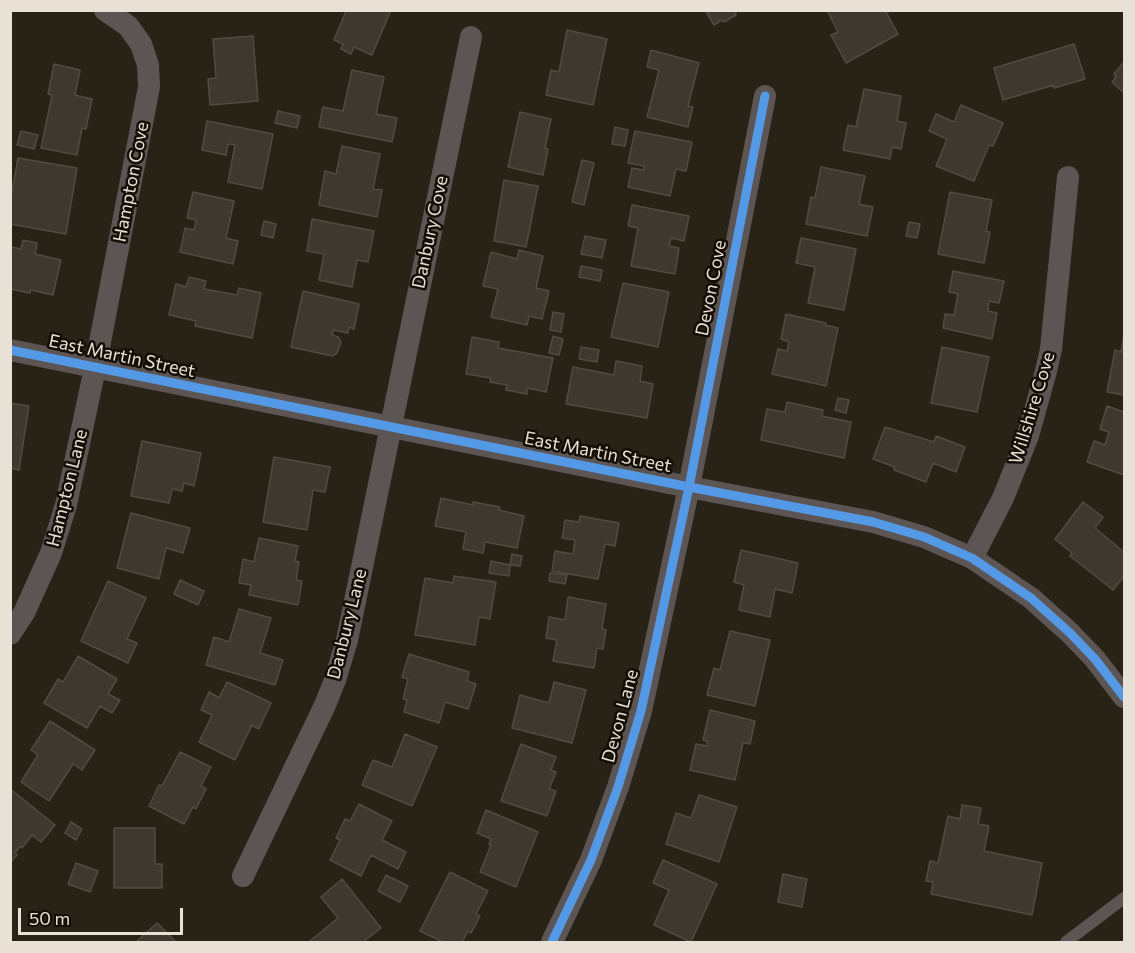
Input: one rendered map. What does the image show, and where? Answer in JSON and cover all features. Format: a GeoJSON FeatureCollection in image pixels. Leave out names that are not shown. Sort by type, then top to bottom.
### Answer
{"type":"FeatureCollection","features":[{"type":"Feature","properties":{"kind":"street","name":"Hampton Cove"},"geometry":{"type":"LineString","coordinates":[[95,368],[149,87],[148,65],[141,44],[128,26],[105,10]]}},
{"type":"Feature","properties":{"kind":"street","name":"Danbury Cove"},"geometry":{"type":"LineString","coordinates":[[389,427],[471,37]]}},
{"type":"Feature","properties":{"kind":"street","name":"Devon Cove"},"geometry":{"type":"LineString","coordinates":[[689,487],[765,96]]}},
{"type":"Feature","properties":{"kind":"street","name":"Willshire Cove"},"geometry":{"type":"LineString","coordinates":[[972,558],[1003,498],[1028,436],[1046,371],[1051,350],[1068,177]]}},
{"type":"Feature","properties":{"kind":"street","name":"East Martin Street"},"geometry":{"type":"LineString","coordinates":[[10,350],[873,522],[924,537],[972,558],[1031,597],[1095,659],[1125,697]]}},
{"type":"Feature","properties":{"kind":"street","name":"Hampton Lane"},"geometry":{"type":"LineString","coordinates":[[10,634],[24,614],[51,553],[66,505],[95,368]]}},
{"type":"Feature","properties":{"kind":"street","name":"Danbury Lane"},"geometry":{"type":"LineString","coordinates":[[243,876],[335,680],[347,640],[389,427]]}},
{"type":"Feature","properties":{"kind":"street","name":"Devon Lane"},"geometry":{"type":"LineString","coordinates":[[552,942],[591,861],[618,787],[641,711],[689,487]]}},
{"type":"Feature","properties":{"kind":"lane"},"geometry":{"type":"LineString","coordinates":[[1066,942],[1125,898]]}},
{"type":"Feature","properties":{"kind":"building"},"geometry":{"type":"Polygon","coordinates":[[[344,10],[391,10],[372,55],[354,47],[351,54],[341,49],[343,44],[334,40],[346,11],[344,10]]]}},
{"type":"Feature","properties":{"kind":"building"},"geometry":{"type":"Polygon","coordinates":[[[705,10],[739,10],[735,13],[736,15],[714,25],[705,10]]]}},
{"type":"Feature","properties":{"kind":"building"},"geometry":{"type":"Polygon","coordinates":[[[827,10],[885,10],[898,34],[846,63],[831,35],[838,32],[827,10]]]}},
{"type":"Feature","properties":{"kind":"building"},"geometry":{"type":"Polygon","coordinates":[[[567,30],[607,39],[593,105],[546,95],[551,70],[559,72],[567,30]]]}},
{"type":"Feature","properties":{"kind":"building"},"geometry":{"type":"Polygon","coordinates":[[[253,36],[258,101],[210,105],[208,79],[216,78],[213,39],[253,36]]]}},
{"type":"Feature","properties":{"kind":"building"},"geometry":{"type":"Polygon","coordinates":[[[1074,44],[1085,79],[1054,88],[1054,85],[1003,100],[994,68],[1074,44]]]}},
{"type":"Feature","properties":{"kind":"building"},"geometry":{"type":"Polygon","coordinates":[[[651,50],[699,63],[688,106],[693,107],[688,127],[647,117],[659,70],[647,67],[651,50]]]}},
{"type":"Feature","properties":{"kind":"building"},"geometry":{"type":"Polygon","coordinates":[[[1124,62],[1124,93],[1112,82],[1116,77],[1114,74],[1124,62]]]}},
{"type":"Feature","properties":{"kind":"building"},"geometry":{"type":"Polygon","coordinates":[[[54,64],[80,70],[75,95],[92,99],[86,129],[82,128],[77,155],[41,148],[52,95],[48,94],[54,64]]]}},
{"type":"Feature","properties":{"kind":"building"},"geometry":{"type":"Polygon","coordinates":[[[352,70],[384,77],[376,114],[397,118],[392,142],[319,127],[323,107],[343,111],[352,70]]]}},
{"type":"Feature","properties":{"kind":"building"},"geometry":{"type":"Polygon","coordinates":[[[864,89],[901,96],[897,121],[906,123],[901,149],[892,147],[890,159],[843,150],[848,125],[856,127],[864,89]]]}},
{"type":"Feature","properties":{"kind":"building"},"geometry":{"type":"Polygon","coordinates":[[[961,105],[1003,123],[993,146],[989,145],[974,181],[936,166],[947,139],[929,131],[936,114],[954,122],[961,105]]]}},
{"type":"Feature","properties":{"kind":"building"},"geometry":{"type":"Polygon","coordinates":[[[278,111],[300,116],[297,128],[275,123],[278,111]]]}},
{"type":"Feature","properties":{"kind":"building"},"geometry":{"type":"Polygon","coordinates":[[[520,112],[551,119],[545,148],[548,149],[543,175],[508,167],[520,112]]]}},
{"type":"Feature","properties":{"kind":"building"},"geometry":{"type":"Polygon","coordinates":[[[207,121],[273,134],[262,189],[228,182],[235,145],[228,144],[226,155],[202,150],[207,121]]]}},
{"type":"Feature","properties":{"kind":"building"},"geometry":{"type":"Polygon","coordinates":[[[615,127],[628,130],[625,146],[612,144],[615,127]]]}},
{"type":"Feature","properties":{"kind":"building"},"geometry":{"type":"Polygon","coordinates":[[[21,131],[38,135],[34,149],[17,145],[21,131]]]}},
{"type":"Feature","properties":{"kind":"building"},"geometry":{"type":"Polygon","coordinates":[[[635,131],[692,142],[686,171],[676,169],[670,196],[628,187],[632,168],[644,170],[644,166],[628,163],[635,131]]]}},
{"type":"Feature","properties":{"kind":"building"},"geometry":{"type":"Polygon","coordinates":[[[342,146],[380,154],[373,189],[382,190],[377,217],[319,205],[325,171],[336,174],[342,146]]]}},
{"type":"Feature","properties":{"kind":"building"},"geometry":{"type":"Polygon","coordinates":[[[18,158],[77,168],[66,234],[10,224],[10,203],[18,158]]]}},
{"type":"Feature","properties":{"kind":"building"},"geometry":{"type":"Polygon","coordinates":[[[582,160],[594,163],[584,205],[572,202],[582,160]]]}},
{"type":"Feature","properties":{"kind":"building"},"geometry":{"type":"Polygon","coordinates":[[[821,167],[865,176],[859,204],[873,207],[867,236],[806,224],[811,197],[815,198],[821,167]]]}},
{"type":"Feature","properties":{"kind":"building"},"geometry":{"type":"Polygon","coordinates":[[[504,180],[538,186],[526,247],[494,241],[504,180]]]}},
{"type":"Feature","properties":{"kind":"building"},"geometry":{"type":"Polygon","coordinates":[[[193,192],[234,201],[226,238],[238,241],[233,264],[180,252],[185,228],[194,230],[196,220],[187,218],[193,192]]]}},
{"type":"Feature","properties":{"kind":"building"},"geometry":{"type":"Polygon","coordinates":[[[950,192],[992,200],[986,231],[990,232],[984,263],[938,254],[950,192]]]}},
{"type":"Feature","properties":{"kind":"building"},"geometry":{"type":"Polygon","coordinates":[[[632,205],[689,216],[684,241],[671,238],[669,246],[679,248],[675,274],[631,266],[638,228],[628,226],[632,205]]]}},
{"type":"Feature","properties":{"kind":"building"},"geometry":{"type":"Polygon","coordinates":[[[312,219],[374,231],[368,262],[357,260],[352,287],[319,280],[324,254],[307,251],[312,219]]]}},
{"type":"Feature","properties":{"kind":"building"},"geometry":{"type":"Polygon","coordinates":[[[264,221],[276,224],[273,238],[261,235],[264,221]]]}},
{"type":"Feature","properties":{"kind":"building"},"geometry":{"type":"Polygon","coordinates":[[[909,222],[920,224],[917,238],[906,236],[909,222]]]}},
{"type":"Feature","properties":{"kind":"building"},"geometry":{"type":"Polygon","coordinates":[[[585,236],[606,240],[602,258],[581,254],[585,236]]]}},
{"type":"Feature","properties":{"kind":"building"},"geometry":{"type":"Polygon","coordinates":[[[801,238],[856,249],[844,310],[808,303],[815,267],[796,263],[801,238]]]}},
{"type":"Feature","properties":{"kind":"building"},"geometry":{"type":"Polygon","coordinates":[[[23,240],[37,243],[35,254],[61,260],[53,295],[31,290],[30,293],[10,289],[10,247],[21,249],[23,240]]]}},
{"type":"Feature","properties":{"kind":"building"},"geometry":{"type":"Polygon","coordinates":[[[519,250],[543,256],[536,288],[549,291],[542,319],[529,316],[527,325],[491,317],[498,289],[483,286],[491,252],[517,259],[519,250]]]}},
{"type":"Feature","properties":{"kind":"building"},"geometry":{"type":"Polygon","coordinates":[[[581,266],[602,270],[600,281],[579,277],[581,266]]]}},
{"type":"Feature","properties":{"kind":"building"},"geometry":{"type":"Polygon","coordinates":[[[953,271],[1004,281],[999,303],[989,301],[988,311],[997,313],[992,339],[943,328],[945,314],[954,315],[958,294],[949,292],[953,271]]]}},
{"type":"Feature","properties":{"kind":"building"},"geometry":{"type":"Polygon","coordinates":[[[189,277],[206,281],[204,289],[237,295],[239,288],[261,293],[252,338],[195,326],[196,321],[169,315],[176,284],[186,287],[189,277]]]}},
{"type":"Feature","properties":{"kind":"building"},"geometry":{"type":"Polygon","coordinates":[[[623,283],[669,292],[658,347],[611,337],[623,283]]]}},
{"type":"Feature","properties":{"kind":"building"},"geometry":{"type":"Polygon","coordinates":[[[303,291],[359,304],[354,329],[349,327],[348,333],[333,330],[332,335],[338,337],[341,342],[337,353],[332,356],[291,347],[303,291]]]}},
{"type":"Feature","properties":{"kind":"building"},"geometry":{"type":"Polygon","coordinates":[[[553,312],[564,314],[561,332],[550,330],[553,312]]]}},
{"type":"Feature","properties":{"kind":"building"},"geometry":{"type":"Polygon","coordinates":[[[786,314],[838,328],[826,386],[772,374],[778,349],[787,351],[789,342],[781,339],[786,314]]]}},
{"type":"Feature","properties":{"kind":"building"},"geometry":{"type":"Polygon","coordinates":[[[1124,334],[1124,395],[1107,392],[1115,350],[1121,352],[1124,334]]]}},
{"type":"Feature","properties":{"kind":"building"},"geometry":{"type":"Polygon","coordinates":[[[553,336],[563,339],[559,355],[549,353],[553,336]]]}},
{"type":"Feature","properties":{"kind":"building"},"geometry":{"type":"Polygon","coordinates":[[[472,337],[499,342],[498,348],[553,358],[546,392],[527,388],[527,394],[506,390],[507,385],[490,382],[491,378],[466,374],[472,337]]]}},
{"type":"Feature","properties":{"kind":"building"},"geometry":{"type":"Polygon","coordinates":[[[581,347],[599,350],[597,362],[579,359],[581,347]]]}},
{"type":"Feature","properties":{"kind":"building"},"geometry":{"type":"Polygon","coordinates":[[[942,347],[989,357],[977,412],[931,403],[942,347]]]}},
{"type":"Feature","properties":{"kind":"building"},"geometry":{"type":"Polygon","coordinates":[[[616,361],[642,366],[640,381],[653,384],[647,418],[566,404],[573,367],[614,375],[616,361]]]}},
{"type":"Feature","properties":{"kind":"building"},"geometry":{"type":"Polygon","coordinates":[[[838,398],[849,400],[846,413],[835,410],[838,398]]]}},
{"type":"Feature","properties":{"kind":"building"},"geometry":{"type":"Polygon","coordinates":[[[787,402],[823,410],[822,416],[851,422],[844,458],[761,440],[767,409],[785,412],[787,402]]]}},
{"type":"Feature","properties":{"kind":"building"},"geometry":{"type":"Polygon","coordinates":[[[10,403],[29,406],[19,470],[10,468],[10,403]]]}},
{"type":"Feature","properties":{"kind":"building"},"geometry":{"type":"Polygon","coordinates":[[[1107,406],[1124,412],[1124,475],[1087,462],[1094,441],[1105,445],[1109,432],[1100,429],[1107,406]]]}},
{"type":"Feature","properties":{"kind":"building"},"geometry":{"type":"Polygon","coordinates":[[[885,427],[934,442],[936,436],[965,447],[956,472],[933,463],[926,482],[873,459],[885,427]]]}},
{"type":"Feature","properties":{"kind":"building"},"geometry":{"type":"Polygon","coordinates":[[[142,441],[201,453],[194,486],[184,483],[182,491],[172,489],[169,503],[131,496],[142,441]]]}},
{"type":"Feature","properties":{"kind":"building"},"geometry":{"type":"Polygon","coordinates":[[[274,457],[330,467],[325,492],[313,490],[307,530],[263,522],[274,457]]]}},
{"type":"Feature","properties":{"kind":"building"},"geometry":{"type":"Polygon","coordinates":[[[441,498],[473,505],[473,502],[500,507],[499,510],[524,516],[517,548],[485,542],[483,553],[463,549],[466,532],[435,526],[441,498]]]}},
{"type":"Feature","properties":{"kind":"building"},"geometry":{"type":"Polygon","coordinates":[[[1083,502],[1103,517],[1095,528],[1124,552],[1124,576],[1113,590],[1070,556],[1072,553],[1055,539],[1083,502]]]}},
{"type":"Feature","properties":{"kind":"building"},"geometry":{"type":"Polygon","coordinates":[[[131,513],[190,528],[183,553],[166,548],[159,579],[117,568],[131,513]]]}},
{"type":"Feature","properties":{"kind":"building"},"geometry":{"type":"Polygon","coordinates":[[[580,516],[619,523],[615,546],[605,544],[598,579],[552,571],[555,551],[573,554],[575,540],[562,538],[565,520],[579,522],[580,516]]]}},
{"type":"Feature","properties":{"kind":"building"},"geometry":{"type":"Polygon","coordinates":[[[259,538],[298,546],[295,561],[299,562],[296,580],[302,581],[298,605],[249,595],[251,585],[239,583],[243,559],[254,562],[259,538]]]}},
{"type":"Feature","properties":{"kind":"building"},"geometry":{"type":"Polygon","coordinates":[[[741,550],[798,563],[792,593],[775,589],[770,617],[739,610],[744,585],[734,582],[741,550]]]}},
{"type":"Feature","properties":{"kind":"building"},"geometry":{"type":"Polygon","coordinates":[[[512,554],[522,556],[520,566],[510,565],[512,554]]]}},
{"type":"Feature","properties":{"kind":"building"},"geometry":{"type":"Polygon","coordinates":[[[491,561],[510,565],[509,576],[489,573],[491,561]]]}},
{"type":"Feature","properties":{"kind":"building"},"geometry":{"type":"Polygon","coordinates":[[[550,573],[567,575],[565,584],[549,581],[550,573]]]}},
{"type":"Feature","properties":{"kind":"building"},"geometry":{"type":"Polygon","coordinates":[[[454,576],[496,582],[490,619],[479,617],[475,645],[415,635],[425,578],[453,583],[454,576]]]}},
{"type":"Feature","properties":{"kind":"building"},"geometry":{"type":"Polygon","coordinates":[[[180,580],[204,591],[198,605],[174,594],[180,580]]]}},
{"type":"Feature","properties":{"kind":"building"},"geometry":{"type":"Polygon","coordinates":[[[108,581],[146,598],[127,639],[137,643],[128,663],[81,641],[108,581]]]}},
{"type":"Feature","properties":{"kind":"building"},"geometry":{"type":"Polygon","coordinates":[[[568,597],[606,604],[602,629],[606,630],[603,649],[597,648],[594,668],[553,661],[557,640],[546,638],[549,617],[565,620],[568,597]]]}},
{"type":"Feature","properties":{"kind":"building"},"geometry":{"type":"Polygon","coordinates":[[[239,609],[271,618],[260,653],[283,660],[275,685],[206,665],[214,637],[229,642],[239,609]]]}},
{"type":"Feature","properties":{"kind":"building"},"geometry":{"type":"Polygon","coordinates":[[[730,631],[770,640],[755,706],[707,695],[714,668],[720,670],[730,631]]]}},
{"type":"Feature","properties":{"kind":"building"},"geometry":{"type":"Polygon","coordinates":[[[409,654],[469,672],[467,681],[476,684],[468,709],[445,702],[439,723],[404,712],[407,700],[403,699],[408,679],[402,677],[409,654]]]}},
{"type":"Feature","properties":{"kind":"building"},"geometry":{"type":"Polygon","coordinates":[[[78,656],[117,679],[108,694],[120,700],[112,713],[100,706],[87,728],[44,703],[58,679],[63,682],[78,656]]]}},
{"type":"Feature","properties":{"kind":"building"},"geometry":{"type":"Polygon","coordinates":[[[227,682],[271,703],[259,729],[252,725],[235,760],[199,742],[212,715],[201,710],[209,692],[219,698],[227,682]]]}},
{"type":"Feature","properties":{"kind":"building"},"geometry":{"type":"Polygon","coordinates":[[[554,682],[586,690],[572,743],[512,728],[520,695],[549,703],[554,682]]]}},
{"type":"Feature","properties":{"kind":"building"},"geometry":{"type":"Polygon","coordinates":[[[710,710],[755,721],[750,744],[743,743],[735,780],[690,770],[696,744],[707,746],[707,741],[703,740],[710,710]]]}},
{"type":"Feature","properties":{"kind":"building"},"geometry":{"type":"Polygon","coordinates":[[[50,721],[95,750],[82,770],[73,764],[49,801],[21,782],[38,755],[31,750],[50,721]]]}},
{"type":"Feature","properties":{"kind":"building"},"geometry":{"type":"Polygon","coordinates":[[[405,734],[437,747],[412,806],[362,785],[373,760],[392,767],[405,734]]]}},
{"type":"Feature","properties":{"kind":"building"},"geometry":{"type":"Polygon","coordinates":[[[521,744],[556,757],[551,770],[556,772],[549,789],[556,791],[547,816],[501,801],[521,744]]]}},
{"type":"Feature","properties":{"kind":"building"},"geometry":{"type":"Polygon","coordinates":[[[180,752],[211,767],[201,786],[206,789],[196,809],[193,807],[184,824],[149,806],[180,752]]]}},
{"type":"Feature","properties":{"kind":"building"},"geometry":{"type":"Polygon","coordinates":[[[13,791],[55,825],[41,842],[32,835],[22,848],[20,846],[15,853],[17,855],[10,863],[10,794],[13,791]]]}},
{"type":"Feature","properties":{"kind":"building"},"geometry":{"type":"Polygon","coordinates":[[[699,795],[737,807],[719,862],[666,844],[676,813],[691,818],[699,795]]]}},
{"type":"Feature","properties":{"kind":"building"},"geometry":{"type":"Polygon","coordinates":[[[359,804],[392,821],[382,840],[406,852],[398,869],[371,855],[361,876],[330,860],[340,840],[336,838],[345,819],[350,821],[359,804]]]}},
{"type":"Feature","properties":{"kind":"building"},"geometry":{"type":"Polygon","coordinates":[[[962,805],[981,808],[978,824],[989,826],[984,851],[1042,863],[1032,915],[931,894],[933,882],[926,881],[930,861],[938,863],[948,816],[960,819],[962,805]]]}},
{"type":"Feature","properties":{"kind":"building"},"geometry":{"type":"Polygon","coordinates":[[[486,810],[538,832],[516,887],[480,872],[491,845],[489,844],[491,839],[477,833],[486,810]]]}},
{"type":"Feature","properties":{"kind":"building"},"geometry":{"type":"Polygon","coordinates":[[[71,822],[82,829],[76,840],[65,833],[71,822]]]}},
{"type":"Feature","properties":{"kind":"building"},"geometry":{"type":"Polygon","coordinates":[[[114,828],[155,828],[155,864],[162,864],[162,888],[114,888],[114,828]]]}},
{"type":"Feature","properties":{"kind":"building"},"geometry":{"type":"Polygon","coordinates":[[[663,860],[717,884],[691,942],[654,925],[669,890],[653,883],[663,860]]]}},
{"type":"Feature","properties":{"kind":"building"},"geometry":{"type":"Polygon","coordinates":[[[76,863],[98,871],[90,892],[68,884],[76,863]]]}},
{"type":"Feature","properties":{"kind":"building"},"geometry":{"type":"Polygon","coordinates":[[[450,872],[488,891],[476,914],[480,916],[471,933],[468,931],[462,942],[443,942],[420,931],[450,872]]]}},
{"type":"Feature","properties":{"kind":"building"},"geometry":{"type":"Polygon","coordinates":[[[783,874],[807,879],[802,907],[778,902],[783,874]]]}},
{"type":"Feature","properties":{"kind":"building"},"geometry":{"type":"Polygon","coordinates":[[[386,875],[408,886],[400,902],[378,891],[386,875]]]}},
{"type":"Feature","properties":{"kind":"building"},"geometry":{"type":"Polygon","coordinates":[[[342,879],[381,928],[363,942],[312,942],[310,941],[338,918],[321,897],[342,879]]]}},
{"type":"Feature","properties":{"kind":"building"},"geometry":{"type":"Polygon","coordinates":[[[157,923],[176,942],[136,942],[157,923]]]}},
{"type":"Feature","properties":{"kind":"cycle path"},"geometry":{"type":"LineString","coordinates":[[552,942],[591,860],[618,787],[641,711],[689,487],[765,96]]}},
{"type":"Feature","properties":{"kind":"cycle path"},"geometry":{"type":"LineString","coordinates":[[10,350],[873,522],[924,537],[972,558],[1031,598],[1095,659],[1124,697]]}}]}
